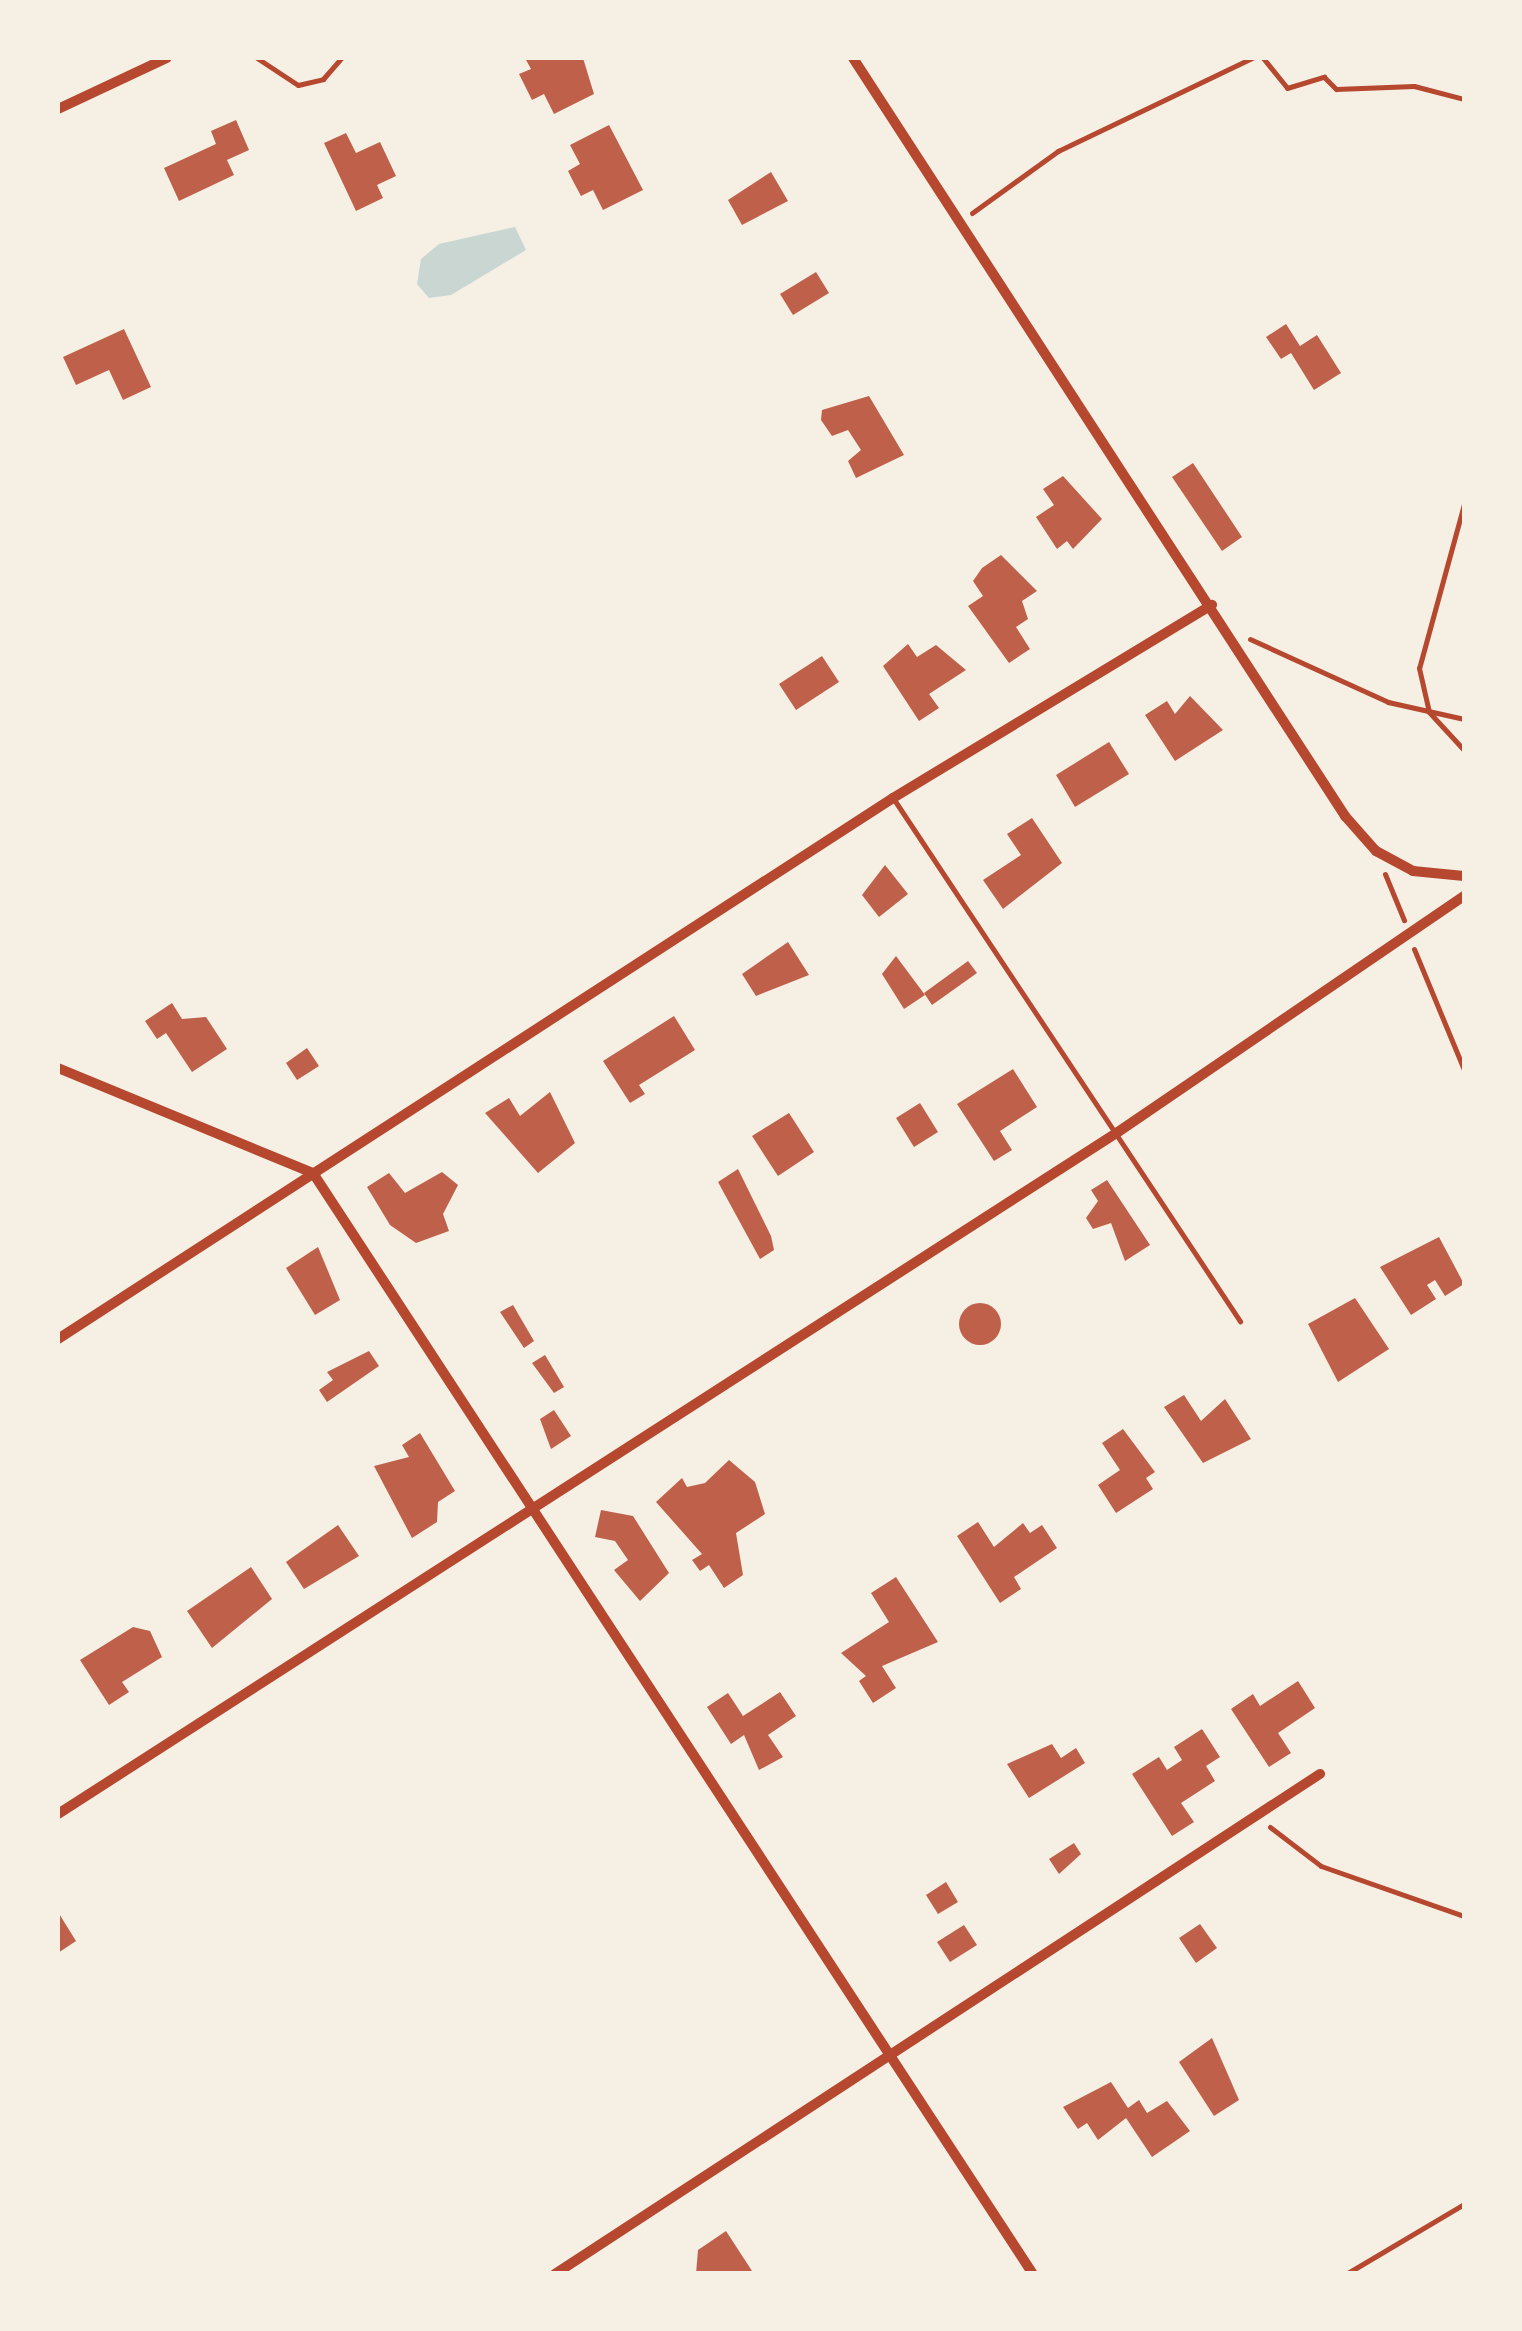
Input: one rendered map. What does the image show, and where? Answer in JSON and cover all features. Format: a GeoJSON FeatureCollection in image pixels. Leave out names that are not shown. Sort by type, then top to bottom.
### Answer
{"type":"FeatureCollection","features":[{"type":"Feature","properties":{"kind":"street"},"geometry":{"type":"LineString","coordinates":[[58,109],[168,58]]}},
{"type":"Feature","properties":{"kind":"street"},"geometry":{"type":"LineString","coordinates":[[854,58],[957,223],[1376,851],[1413,871],[1464,876]]}},
{"type":"Feature","properties":{"kind":"street"},"geometry":{"type":"LineString","coordinates":[[58,1339],[893,798],[1212,605]]}},
{"type":"Feature","properties":{"kind":"street"},"geometry":{"type":"LineString","coordinates":[[58,1814],[1118,1132],[1464,896]]}},
{"type":"Feature","properties":{"kind":"street"},"geometry":{"type":"LineString","coordinates":[[58,1068],[313,1173],[887,2062],[1033,2274]]}},
{"type":"Feature","properties":{"kind":"street"},"geometry":{"type":"LineString","coordinates":[[556,2274],[887,2062],[1320,1774]]}},
{"type":"Feature","properties":{"kind":"lane"},"geometry":{"type":"LineString","coordinates":[[257,58],[298,84],[322,79],[341,58]]}},
{"type":"Feature","properties":{"kind":"lane"},"geometry":{"type":"LineString","coordinates":[[893,798],[1118,1132],[1240,1322]]}},
{"type":"Feature","properties":{"kind":"path"},"geometry":{"type":"LineString","coordinates":[[957,223],[1058,152],[1252,58]]}},
{"type":"Feature","properties":{"kind":"path"},"geometry":{"type":"LineString","coordinates":[[1263,58],[1287,88],[1324,77],[1336,89],[1414,86],[1464,99]]}},
{"type":"Feature","properties":{"kind":"path"},"geometry":{"type":"LineString","coordinates":[[1464,504],[1420,668],[1429,712],[1464,750]]}},
{"type":"Feature","properties":{"kind":"path"},"geometry":{"type":"LineString","coordinates":[[1228,632],[1429,712],[1464,719]]}},
{"type":"Feature","properties":{"kind":"path"},"geometry":{"type":"LineString","coordinates":[[1376,851],[1464,1070]]}},
{"type":"Feature","properties":{"kind":"path"},"geometry":{"type":"LineString","coordinates":[[1256,1816],[1322,1866],[1464,1916]]}},
{"type":"Feature","properties":{"kind":"path"},"geometry":{"type":"LineString","coordinates":[[1346,2274],[1464,2204]]}},
{"type":"Feature","properties":{"kind":"shaded area"},"geometry":{"type":"Polygon","coordinates":[[[515,227],[526,250],[451,295],[429,298],[417,284],[421,259],[439,244],[515,227]]]}},
{"type":"Feature","properties":{"kind":"building"},"geometry":{"type":"Polygon","coordinates":[[[525,58],[583,58],[594,94],[554,114],[544,94],[532,100],[519,74],[531,69],[525,58]]]}},
{"type":"Feature","properties":{"kind":"building"},"geometry":{"type":"Polygon","coordinates":[[[236,120],[249,150],[227,160],[234,175],[179,201],[164,168],[216,144],[211,131],[236,120]]]}},
{"type":"Feature","properties":{"kind":"building"},"geometry":{"type":"Polygon","coordinates":[[[609,125],[643,190],[603,210],[593,190],[581,196],[568,171],[580,164],[570,145],[609,125]]]}},
{"type":"Feature","properties":{"kind":"building"},"geometry":{"type":"Polygon","coordinates":[[[346,133],[356,153],[380,142],[396,176],[377,185],[383,198],[356,211],[324,143],[346,133]]]}},
{"type":"Feature","properties":{"kind":"building"},"geometry":{"type":"Polygon","coordinates":[[[771,172],[788,201],[742,225],[728,200],[771,172]]]}},
{"type":"Feature","properties":{"kind":"building"},"geometry":{"type":"Polygon","coordinates":[[[816,272],[829,293],[793,315],[780,294],[816,272]]]}},
{"type":"Feature","properties":{"kind":"building"},"geometry":{"type":"Polygon","coordinates":[[[1286,324],[1300,346],[1317,335],[1341,373],[1314,390],[1291,353],[1281,359],[1266,337],[1286,324]]]}},
{"type":"Feature","properties":{"kind":"building"},"geometry":{"type":"Polygon","coordinates":[[[124,329],[151,387],[123,400],[109,370],[76,385],[63,357],[124,329]]]}},
{"type":"Feature","properties":{"kind":"building"},"geometry":{"type":"Polygon","coordinates":[[[869,396],[904,455],[856,478],[848,461],[861,450],[848,430],[832,436],[821,420],[822,410],[869,396]]]}},
{"type":"Feature","properties":{"kind":"building"},"geometry":{"type":"Polygon","coordinates":[[[1193,463],[1242,537],[1222,551],[1172,477],[1193,463]]]}},
{"type":"Feature","properties":{"kind":"building"},"geometry":{"type":"Polygon","coordinates":[[[1063,476],[1102,519],[1073,549],[1067,541],[1057,549],[1036,517],[1054,505],[1043,489],[1063,476]]]}},
{"type":"Feature","properties":{"kind":"building"},"geometry":{"type":"Polygon","coordinates":[[[1001,555],[1037,591],[1022,601],[1028,619],[1016,627],[1030,649],[1009,663],[968,606],[983,596],[973,581],[982,568],[1001,555]]]}},
{"type":"Feature","properties":{"kind":"building"},"geometry":{"type":"Polygon","coordinates":[[[908,644],[917,657],[936,645],[966,670],[929,694],[939,708],[919,721],[883,666],[908,644]]]}},
{"type":"Feature","properties":{"kind":"building"},"geometry":{"type":"Polygon","coordinates":[[[822,656],[839,682],[796,710],[779,684],[822,656]]]}},
{"type":"Feature","properties":{"kind":"building"},"geometry":{"type":"Polygon","coordinates":[[[1190,696],[1223,730],[1175,761],[1145,715],[1167,701],[1175,714],[1190,696]]]}},
{"type":"Feature","properties":{"kind":"building"},"geometry":{"type":"Polygon","coordinates":[[[1109,742],[1129,774],[1075,807],[1056,775],[1109,742]]]}},
{"type":"Feature","properties":{"kind":"building"},"geometry":{"type":"Polygon","coordinates":[[[1032,818],[1062,863],[1003,909],[983,880],[1021,855],[1007,834],[1032,818]]]}},
{"type":"Feature","properties":{"kind":"building"},"geometry":{"type":"Polygon","coordinates":[[[885,865],[908,894],[879,917],[862,895],[885,865]]]}},
{"type":"Feature","properties":{"kind":"building"},"geometry":{"type":"Polygon","coordinates":[[[788,942],[809,975],[756,996],[742,974],[788,942]]]}},
{"type":"Feature","properties":{"kind":"building"},"geometry":{"type":"Polygon","coordinates":[[[896,956],[925,995],[904,1009],[882,974],[896,956]]]}},
{"type":"Feature","properties":{"kind":"building"},"geometry":{"type":"Polygon","coordinates":[[[968,961],[977,973],[932,1005],[924,993],[968,961]]]}},
{"type":"Feature","properties":{"kind":"building"},"geometry":{"type":"Polygon","coordinates":[[[172,1003],[182,1019],[206,1017],[227,1049],[192,1072],[166,1033],[157,1039],[145,1021],[172,1003]]]}},
{"type":"Feature","properties":{"kind":"building"},"geometry":{"type":"Polygon","coordinates":[[[674,1016],[695,1050],[639,1085],[645,1094],[630,1103],[603,1061],[674,1016]]]}},
{"type":"Feature","properties":{"kind":"building"},"geometry":{"type":"Polygon","coordinates":[[[307,1048],[319,1066],[297,1080],[286,1063],[307,1048]]]}},
{"type":"Feature","properties":{"kind":"building"},"geometry":{"type":"Polygon","coordinates":[[[1013,1069],[1037,1107],[1000,1131],[1012,1150],[994,1161],[957,1104],[1013,1069]]]}},
{"type":"Feature","properties":{"kind":"building"},"geometry":{"type":"Polygon","coordinates":[[[550,1092],[575,1143],[538,1173],[485,1113],[509,1098],[520,1116],[550,1092]]]}},
{"type":"Feature","properties":{"kind":"building"},"geometry":{"type":"Polygon","coordinates":[[[920,1103],[938,1132],[914,1147],[896,1118],[920,1103]]]}},
{"type":"Feature","properties":{"kind":"building"},"geometry":{"type":"Polygon","coordinates":[[[789,1113],[814,1152],[778,1176],[752,1136],[789,1113]]]}},
{"type":"Feature","properties":{"kind":"building"},"geometry":{"type":"Polygon","coordinates":[[[738,1169],[771,1236],[774,1250],[760,1259],[718,1182],[738,1169]]]}},
{"type":"Feature","properties":{"kind":"building"},"geometry":{"type":"Polygon","coordinates":[[[442,1172],[458,1185],[443,1214],[449,1231],[416,1243],[390,1225],[367,1187],[389,1173],[405,1193],[442,1172]]]}},
{"type":"Feature","properties":{"kind":"building"},"geometry":{"type":"Polygon","coordinates":[[[1107,1180],[1150,1245],[1125,1261],[1111,1223],[1093,1229],[1086,1218],[1098,1201],[1091,1190],[1107,1180]]]}},
{"type":"Feature","properties":{"kind":"building"},"geometry":{"type":"Polygon","coordinates":[[[1439,1237],[1464,1284],[1445,1296],[1435,1280],[1427,1285],[1436,1299],[1411,1315],[1380,1267],[1439,1237]]]}},
{"type":"Feature","properties":{"kind":"building"},"geometry":{"type":"Polygon","coordinates":[[[318,1247],[340,1300],[315,1315],[286,1268],[318,1247]]]}},
{"type":"Feature","properties":{"kind":"building"},"geometry":{"type":"Polygon","coordinates":[[[1355,1298],[1389,1349],[1338,1382],[1308,1324],[1355,1298]]]}},
{"type":"Feature","properties":{"kind":"building"},"geometry":{"type":"Polygon","coordinates":[[[980,1303],[995,1309],[1001,1324],[995,1339],[980,1345],[965,1339],[959,1324],[965,1309],[980,1303]]]}},
{"type":"Feature","properties":{"kind":"building"},"geometry":{"type":"Polygon","coordinates":[[[513,1305],[534,1341],[524,1348],[500,1312],[513,1305]]]}},
{"type":"Feature","properties":{"kind":"building"},"geometry":{"type":"Polygon","coordinates":[[[369,1351],[379,1366],[327,1402],[319,1390],[333,1380],[327,1372],[369,1351]]]}},
{"type":"Feature","properties":{"kind":"building"},"geometry":{"type":"Polygon","coordinates":[[[545,1355],[564,1387],[554,1393],[532,1363],[545,1355]]]}},
{"type":"Feature","properties":{"kind":"building"},"geometry":{"type":"Polygon","coordinates":[[[1184,1395],[1201,1421],[1225,1399],[1251,1439],[1203,1463],[1164,1407],[1184,1395]]]}},
{"type":"Feature","properties":{"kind":"building"},"geometry":{"type":"Polygon","coordinates":[[[554,1410],[571,1436],[551,1449],[540,1419],[554,1410]]]}},
{"type":"Feature","properties":{"kind":"building"},"geometry":{"type":"Polygon","coordinates":[[[1123,1429],[1155,1472],[1146,1478],[1153,1489],[1116,1513],[1098,1485],[1120,1470],[1102,1443],[1123,1429]]]}},
{"type":"Feature","properties":{"kind":"building"},"geometry":{"type":"Polygon","coordinates":[[[420,1433],[455,1491],[438,1502],[437,1522],[412,1538],[374,1466],[409,1457],[402,1445],[420,1433]]]}},
{"type":"Feature","properties":{"kind":"building"},"geometry":{"type":"Polygon","coordinates":[[[729,1460],[755,1482],[765,1514],[736,1533],[743,1575],[724,1588],[709,1565],[700,1571],[692,1560],[702,1554],[656,1502],[682,1478],[687,1487],[705,1483],[729,1460]]]}},
{"type":"Feature","properties":{"kind":"building"},"geometry":{"type":"Polygon","coordinates":[[[601,1510],[633,1516],[669,1573],[640,1601],[614,1570],[628,1560],[615,1541],[595,1537],[601,1510]]]}},
{"type":"Feature","properties":{"kind":"building"},"geometry":{"type":"Polygon","coordinates":[[[978,1522],[994,1547],[1023,1523],[1030,1533],[1042,1525],[1057,1548],[1014,1577],[1021,1589],[1000,1603],[957,1536],[978,1522]]]}},
{"type":"Feature","properties":{"kind":"building"},"geometry":{"type":"Polygon","coordinates":[[[338,1525],[359,1556],[304,1589],[286,1562],[338,1525]]]}},
{"type":"Feature","properties":{"kind":"building"},"geometry":{"type":"Polygon","coordinates":[[[251,1567],[272,1599],[212,1648],[187,1611],[251,1567]]]}},
{"type":"Feature","properties":{"kind":"building"},"geometry":{"type":"Polygon","coordinates":[[[896,1577],[938,1642],[882,1666],[896,1688],[873,1703],[859,1681],[866,1676],[841,1653],[889,1622],[871,1593],[896,1577]]]}},
{"type":"Feature","properties":{"kind":"building"},"geometry":{"type":"Polygon","coordinates":[[[133,1627],[150,1631],[162,1657],[122,1682],[129,1692],[109,1705],[80,1660],[133,1627]]]}},
{"type":"Feature","properties":{"kind":"building"},"geometry":{"type":"Polygon","coordinates":[[[1298,1681],[1315,1708],[1278,1733],[1291,1753],[1269,1767],[1231,1709],[1253,1694],[1260,1706],[1298,1681]]]}},
{"type":"Feature","properties":{"kind":"building"},"geometry":{"type":"Polygon","coordinates":[[[780,1692],[796,1716],[768,1735],[783,1757],[759,1770],[744,1735],[731,1744],[707,1707],[728,1693],[743,1716],[780,1692]]]}},
{"type":"Feature","properties":{"kind":"building"},"geometry":{"type":"Polygon","coordinates":[[[1202,1729],[1220,1757],[1206,1766],[1215,1781],[1181,1803],[1194,1822],[1172,1836],[1132,1774],[1159,1757],[1167,1770],[1182,1760],[1174,1747],[1202,1729]]]}},
{"type":"Feature","properties":{"kind":"building"},"geometry":{"type":"Polygon","coordinates":[[[1052,1744],[1061,1758],[1076,1748],[1085,1763],[1029,1798],[1007,1764],[1052,1744]]]}},
{"type":"Feature","properties":{"kind":"building"},"geometry":{"type":"Polygon","coordinates":[[[1074,1843],[1081,1854],[1059,1874],[1049,1859],[1074,1843]]]}},
{"type":"Feature","properties":{"kind":"building"},"geometry":{"type":"Polygon","coordinates":[[[946,1882],[958,1902],[938,1914],[926,1895],[946,1882]]]}},
{"type":"Feature","properties":{"kind":"building"},"geometry":{"type":"Polygon","coordinates":[[[58,1912],[76,1941],[58,1953],[58,1912]]]}},
{"type":"Feature","properties":{"kind":"building"},"geometry":{"type":"Polygon","coordinates":[[[1200,1924],[1217,1948],[1196,1963],[1179,1938],[1200,1924]]]}},
{"type":"Feature","properties":{"kind":"building"},"geometry":{"type":"Polygon","coordinates":[[[964,1925],[977,1945],[950,1962],[937,1942],[964,1925]]]}},
{"type":"Feature","properties":{"kind":"building"},"geometry":{"type":"Polygon","coordinates":[[[1212,2038],[1239,2100],[1214,2116],[1179,2062],[1212,2038]]]}},
{"type":"Feature","properties":{"kind":"building"},"geometry":{"type":"Polygon","coordinates":[[[1111,2082],[1128,2108],[1139,2100],[1147,2113],[1167,2101],[1190,2131],[1152,2157],[1126,2118],[1098,2140],[1087,2123],[1078,2129],[1063,2107],[1111,2082]]]}},
{"type":"Feature","properties":{"kind":"building"},"geometry":{"type":"Polygon","coordinates":[[[726,2231],[754,2274],[696,2274],[698,2250],[726,2231]]]}}]}
